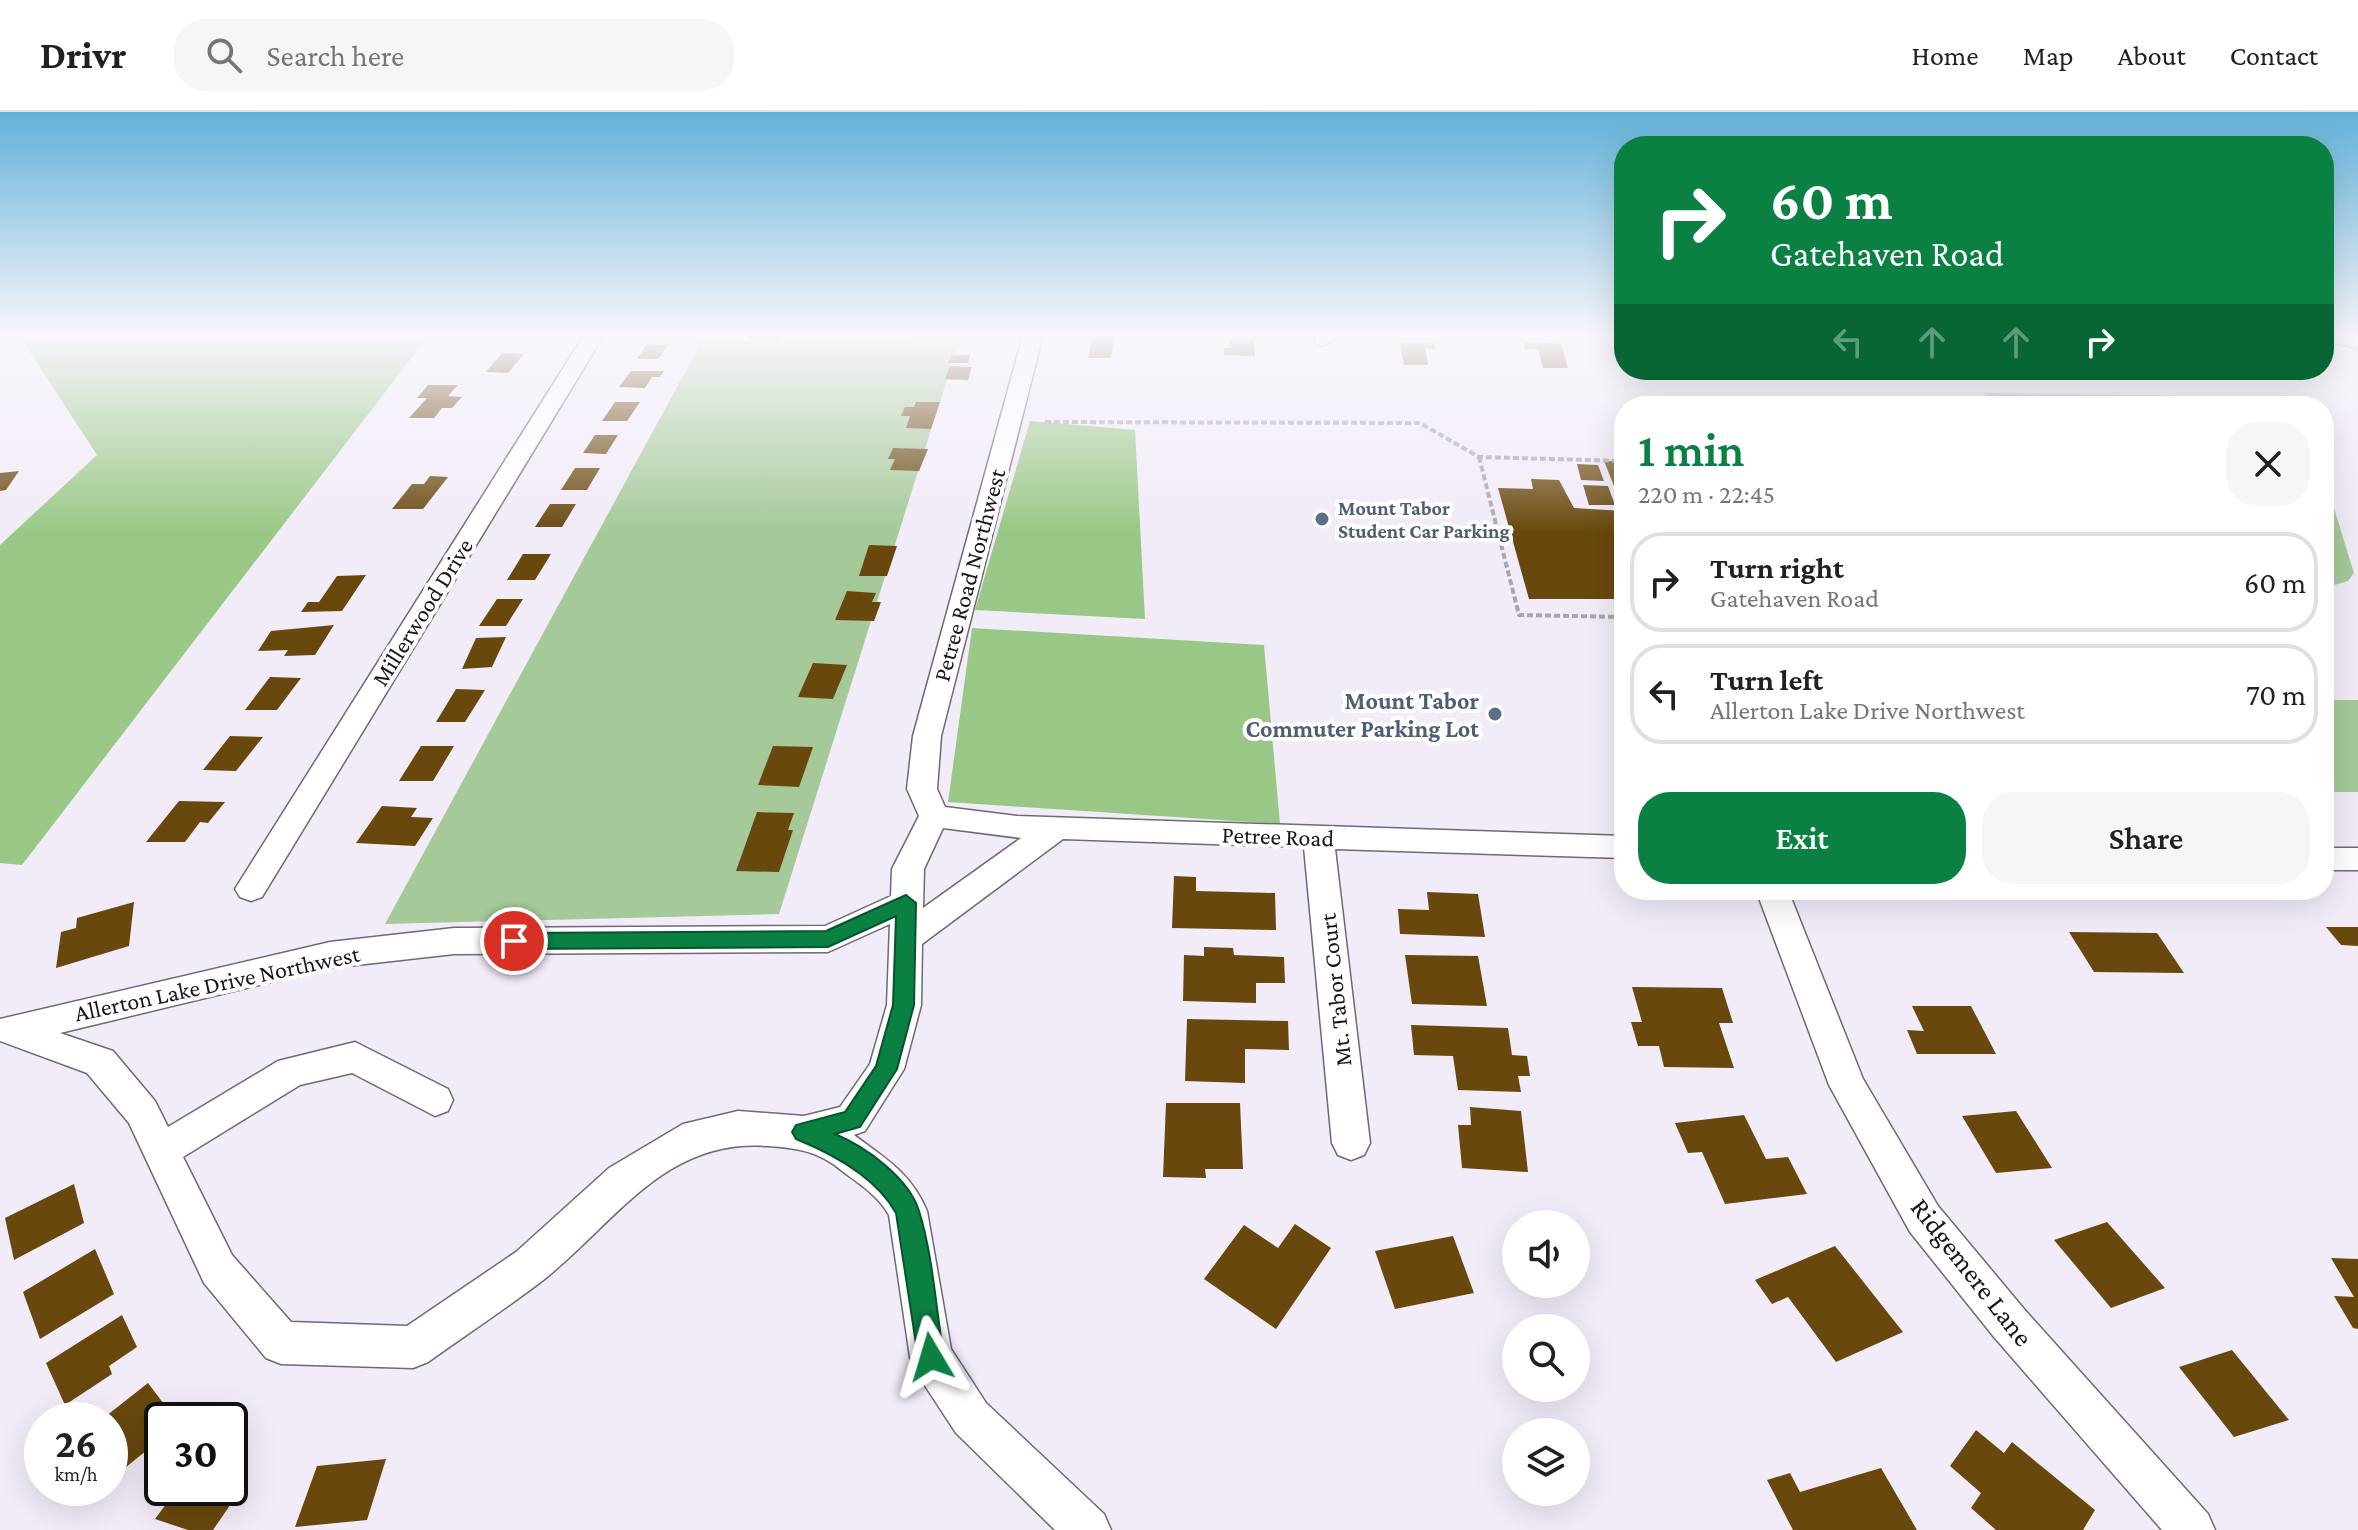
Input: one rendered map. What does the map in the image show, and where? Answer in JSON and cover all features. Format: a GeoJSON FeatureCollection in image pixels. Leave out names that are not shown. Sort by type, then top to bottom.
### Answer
{"type":"FeatureCollection","features":[{"type":"Feature","properties":{"kind":"street","name":"Millerwood Drive"},"geometry":{"type":"LineString","coordinates":[[251,889],[553,401]]}},
{"type":"Feature","properties":{"kind":"street","name":"Petree Road Northwest"},"geometry":{"type":"LineString","coordinates":[[934,816],[922,789],[927,736],[1016,401]]}},
{"type":"Feature","properties":{"kind":"street","name":"Petree Road"},"geometry":{"type":"LineString","coordinates":[[934,816],[1056,829],[1614,847]]}},
{"type":"Feature","properties":{"kind":"street"},"geometry":{"type":"LineString","coordinates":[[804,1132],[852,1120],[886,1069],[904,1005],[908,869],[934,816]]}},
{"type":"Feature","properties":{"kind":"street"},"geometry":{"type":"LineString","coordinates":[[905,939],[1056,829]]}},
{"type":"Feature","properties":{"kind":"street","name":"Mt. Tabor Court"},"geometry":{"type":"LineString","coordinates":[[1318,837],[1351,1143]]}},
{"type":"Feature","properties":{"kind":"street"},"geometry":{"type":"LineString","coordinates":[[2334,859],[2358,859]]}},
{"type":"Feature","properties":{"kind":"street","name":"Ridgemere Lane"},"geometry":{"type":"LineString","coordinates":[[1776,900],[1847,1085],[1924,1219],[2009,1323],[2192,1530]]}},
{"type":"Feature","properties":{"kind":"street","name":"Allerton Lake Drive Northwest"},"geometry":{"type":"LineString","coordinates":[[6,1031],[330,955],[454,941],[828,939],[906,903]]}},
{"type":"Feature","properties":{"kind":"street"},"geometry":{"type":"LineString","coordinates":[[6,1031],[100,1062],[138,1107],[218,1269],[281,1343],[413,1347],[530,1266],[622,1180],[696,1136],[738,1127],[804,1132],[839,1146],[895,1189],[908,1211],[931,1357],[971,1418],[1088,1530]]}},
{"type":"Feature","properties":{"kind":"street"},"geometry":{"type":"LineString","coordinates":[[160,1151],[291,1072],[355,1057],[435,1100]]}},
{"type":"Feature","properties":{"kind":"path"},"geometry":{"type":"LineString","coordinates":[[1045,422],[1420,423],[1479,457],[1614,461]]}},
{"type":"Feature","properties":{"kind":"path"},"geometry":{"type":"LineString","coordinates":[[1479,457],[1519,615],[1614,617]]}},
{"type":"Feature","properties":{"kind":"green space"},"geometry":{"type":"Polygon","coordinates":[[[62,401],[378,401],[22,865],[0,863],[0,545],[97,455],[62,401]]]}},
{"type":"Feature","properties":{"kind":"green space"},"geometry":{"type":"Polygon","coordinates":[[[669,401],[940,401],[779,914],[385,924],[669,401]]]}},
{"type":"Feature","properties":{"kind":"green space"},"geometry":{"type":"Polygon","coordinates":[[[1030,421],[1135,430],[1145,619],[975,610],[1030,421]]]}},
{"type":"Feature","properties":{"kind":"green space"},"geometry":{"type":"Polygon","coordinates":[[[2334,508],[2354,573],[2348,581],[2334,585],[2334,508]]]}},
{"type":"Feature","properties":{"kind":"green space"},"geometry":{"type":"Polygon","coordinates":[[[972,628],[1264,645],[1280,824],[948,802],[972,628]]]}},
{"type":"Feature","properties":{"kind":"green space"},"geometry":{"type":"Polygon","coordinates":[[[2334,700],[2358,700],[2358,792],[2334,792],[2334,700]]]}},
{"type":"Feature","properties":{"kind":"building"},"geometry":{"type":"Polygon","coordinates":[[[424,401],[458,401],[452,408],[442,408],[434,418],[409,418],[424,401]]]}},
{"type":"Feature","properties":{"kind":"building"},"geometry":{"type":"Polygon","coordinates":[[[615,402],[640,402],[627,421],[602,421],[615,402]]]}},
{"type":"Feature","properties":{"kind":"building"},"geometry":{"type":"Polygon","coordinates":[[[916,402],[940,402],[931,429],[906,428],[910,416],[901,416],[905,407],[914,407],[916,402]]]}},
{"type":"Feature","properties":{"kind":"building"},"geometry":{"type":"Polygon","coordinates":[[[595,435],[618,435],[606,454],[583,453],[595,435]]]}},
{"type":"Feature","properties":{"kind":"building"},"geometry":{"type":"Polygon","coordinates":[[[893,448],[928,449],[919,471],[890,470],[895,459],[888,459],[893,448]]]}},
{"type":"Feature","properties":{"kind":"building"},"geometry":{"type":"Polygon","coordinates":[[[1604,461],[1614,461],[1614,486],[1604,461]]]}},
{"type":"Feature","properties":{"kind":"building"},"geometry":{"type":"Polygon","coordinates":[[[1577,464],[1598,465],[1604,481],[1581,480],[1577,464]]]}},
{"type":"Feature","properties":{"kind":"building"},"geometry":{"type":"Polygon","coordinates":[[[575,468],[600,468],[587,490],[561,490],[575,468]]]}},
{"type":"Feature","properties":{"kind":"building"},"geometry":{"type":"Polygon","coordinates":[[[19,471],[6,490],[0,491],[0,473],[19,471]]]}},
{"type":"Feature","properties":{"kind":"building"},"geometry":{"type":"Polygon","coordinates":[[[430,476],[448,477],[423,509],[392,509],[412,484],[424,484],[430,476]]]}},
{"type":"Feature","properties":{"kind":"building"},"geometry":{"type":"Polygon","coordinates":[[[1531,479],[1559,480],[1574,508],[1614,510],[1614,599],[1529,599],[1498,488],[1533,489],[1531,479]]]}},
{"type":"Feature","properties":{"kind":"building"},"geometry":{"type":"Polygon","coordinates":[[[1583,485],[1608,486],[1614,505],[1589,505],[1583,485]]]}},
{"type":"Feature","properties":{"kind":"building"},"geometry":{"type":"Polygon","coordinates":[[[550,504],[576,504],[562,527],[535,527],[550,504]]]}},
{"type":"Feature","properties":{"kind":"building"},"geometry":{"type":"Polygon","coordinates":[[[869,545],[897,546],[887,576],[859,576],[869,545]]]}},
{"type":"Feature","properties":{"kind":"building"},"geometry":{"type":"Polygon","coordinates":[[[523,554],[551,554],[535,580],[507,580],[523,554]]]}},
{"type":"Feature","properties":{"kind":"building"},"geometry":{"type":"Polygon","coordinates":[[[366,575],[342,611],[301,612],[308,602],[319,602],[337,576],[366,575]]]}},
{"type":"Feature","properties":{"kind":"building"},"geometry":{"type":"Polygon","coordinates":[[[847,591],[876,593],[872,602],[881,602],[874,621],[835,620],[847,591]]]}},
{"type":"Feature","properties":{"kind":"building"},"geometry":{"type":"Polygon","coordinates":[[[497,599],[523,599],[506,626],[479,626],[497,599]]]}},
{"type":"Feature","properties":{"kind":"building"},"geometry":{"type":"Polygon","coordinates":[[[334,625],[315,655],[284,656],[288,650],[258,651],[271,631],[334,625]]]}},
{"type":"Feature","properties":{"kind":"building"},"geometry":{"type":"Polygon","coordinates":[[[506,637],[492,667],[462,669],[476,638],[506,637]]]}},
{"type":"Feature","properties":{"kind":"building"},"geometry":{"type":"Polygon","coordinates":[[[813,663],[847,665],[833,699],[798,697],[813,663]]]}},
{"type":"Feature","properties":{"kind":"building"},"geometry":{"type":"Polygon","coordinates":[[[270,677],[301,678],[277,710],[245,710],[270,677]]]}},
{"type":"Feature","properties":{"kind":"building"},"geometry":{"type":"Polygon","coordinates":[[[456,689],[485,690],[465,722],[436,722],[456,689]]]}},
{"type":"Feature","properties":{"kind":"building"},"geometry":{"type":"Polygon","coordinates":[[[230,736],[263,737],[236,771],[203,770],[230,736]]]}},
{"type":"Feature","properties":{"kind":"building"},"geometry":{"type":"Polygon","coordinates":[[[421,746],[454,746],[433,781],[399,781],[421,746]]]}},
{"type":"Feature","properties":{"kind":"building"},"geometry":{"type":"Polygon","coordinates":[[[773,746],[813,747],[799,787],[758,785],[773,746]]]}},
{"type":"Feature","properties":{"kind":"building"},"geometry":{"type":"Polygon","coordinates":[[[179,801],[225,802],[208,823],[200,822],[185,842],[146,842],[179,801]]]}},
{"type":"Feature","properties":{"kind":"building"},"geometry":{"type":"Polygon","coordinates":[[[382,806],[417,808],[411,817],[433,818],[415,846],[356,843],[382,806]]]}},
{"type":"Feature","properties":{"kind":"building"},"geometry":{"type":"Polygon","coordinates":[[[757,812],[794,813],[788,830],[793,830],[779,872],[736,871],[757,812]]]}},
{"type":"Feature","properties":{"kind":"building"},"geometry":{"type":"Polygon","coordinates":[[[1174,876],[1196,877],[1196,891],[1275,893],[1276,930],[1172,928],[1174,876]]]}},
{"type":"Feature","properties":{"kind":"building"},"geometry":{"type":"Polygon","coordinates":[[[1427,892],[1478,894],[1485,937],[1400,934],[1398,909],[1429,910],[1427,892]]]}},
{"type":"Feature","properties":{"kind":"building"},"geometry":{"type":"Polygon","coordinates":[[[134,902],[129,946],[56,968],[61,932],[76,928],[77,918],[134,902]]]}},
{"type":"Feature","properties":{"kind":"building"},"geometry":{"type":"Polygon","coordinates":[[[2326,927],[2358,927],[2358,946],[2341,945],[2326,927]]]}},
{"type":"Feature","properties":{"kind":"building"},"geometry":{"type":"Polygon","coordinates":[[[2069,932],[2157,933],[2184,973],[2094,972],[2069,932]]]}},
{"type":"Feature","properties":{"kind":"building"},"geometry":{"type":"Polygon","coordinates":[[[1204,947],[1233,948],[1234,955],[1284,957],[1285,983],[1256,983],[1256,1003],[1183,1001],[1184,955],[1204,956],[1204,947]]]}},
{"type":"Feature","properties":{"kind":"building"},"geometry":{"type":"Polygon","coordinates":[[[1405,955],[1478,956],[1487,1006],[1412,1004],[1405,955]]]}},
{"type":"Feature","properties":{"kind":"building"},"geometry":{"type":"Polygon","coordinates":[[[1632,987],[1722,988],[1733,1023],[1719,1023],[1734,1068],[1664,1067],[1659,1046],[1638,1046],[1631,1022],[1642,1022],[1632,987]]]}},
{"type":"Feature","properties":{"kind":"building"},"geometry":{"type":"Polygon","coordinates":[[[1912,1006],[1971,1006],[1996,1054],[1917,1054],[1907,1030],[1924,1031],[1912,1006]]]}},
{"type":"Feature","properties":{"kind":"building"},"geometry":{"type":"Polygon","coordinates":[[[1187,1019],[1288,1021],[1289,1050],[1245,1049],[1245,1083],[1185,1081],[1187,1019]]]}},
{"type":"Feature","properties":{"kind":"building"},"geometry":{"type":"Polygon","coordinates":[[[1411,1025],[1508,1028],[1512,1055],[1527,1056],[1530,1076],[1518,1076],[1521,1092],[1458,1090],[1453,1056],[1414,1055],[1411,1025]]]}},
{"type":"Feature","properties":{"kind":"building"},"geometry":{"type":"Polygon","coordinates":[[[1166,1103],[1240,1103],[1243,1169],[1205,1169],[1206,1178],[1163,1177],[1166,1103]]]}},
{"type":"Feature","properties":{"kind":"building"},"geometry":{"type":"Polygon","coordinates":[[[1470,1107],[1521,1111],[1528,1172],[1462,1168],[1458,1125],[1471,1125],[1470,1107]]]}},
{"type":"Feature","properties":{"kind":"building"},"geometry":{"type":"Polygon","coordinates":[[[2016,1111],[2052,1168],[1996,1173],[1962,1116],[2016,1111]]]}},
{"type":"Feature","properties":{"kind":"building"},"geometry":{"type":"Polygon","coordinates":[[[1744,1115],[1766,1159],[1788,1157],[1807,1194],[1725,1204],[1702,1152],[1688,1153],[1675,1123],[1744,1115]]]}},
{"type":"Feature","properties":{"kind":"building"},"geometry":{"type":"Polygon","coordinates":[[[74,1184],[84,1223],[14,1260],[5,1218],[74,1184]]]}},
{"type":"Feature","properties":{"kind":"building"},"geometry":{"type":"Polygon","coordinates":[[[2107,1222],[2165,1288],[2111,1308],[2054,1240],[2107,1222]]]}},
{"type":"Feature","properties":{"kind":"building"},"geometry":{"type":"Polygon","coordinates":[[[1295,1224],[1331,1248],[1276,1329],[1204,1279],[1244,1225],[1278,1248],[1295,1224]]]}},
{"type":"Feature","properties":{"kind":"building"},"geometry":{"type":"Polygon","coordinates":[[[1453,1236],[1474,1293],[1395,1309],[1375,1251],[1453,1236]]]}},
{"type":"Feature","properties":{"kind":"building"},"geometry":{"type":"Polygon","coordinates":[[[1835,1246],[1903,1332],[1836,1362],[1788,1297],[1772,1304],[1755,1280],[1835,1246]]]}},
{"type":"Feature","properties":{"kind":"building"},"geometry":{"type":"Polygon","coordinates":[[[95,1249],[114,1294],[40,1339],[23,1292],[95,1249]]]}},
{"type":"Feature","properties":{"kind":"building"},"geometry":{"type":"Polygon","coordinates":[[[2331,1258],[2358,1259],[2358,1329],[2353,1328],[2334,1296],[2354,1297],[2331,1258]]]}},
{"type":"Feature","properties":{"kind":"building"},"geometry":{"type":"Polygon","coordinates":[[[122,1315],[137,1347],[109,1366],[112,1374],[70,1402],[64,1402],[46,1363],[122,1315]]]}},
{"type":"Feature","properties":{"kind":"building"},"geometry":{"type":"Polygon","coordinates":[[[2232,1350],[2289,1420],[2234,1437],[2179,1367],[2232,1350]]]}},
{"type":"Feature","properties":{"kind":"building"},"geometry":{"type":"Polygon","coordinates":[[[148,1383],[162,1402],[144,1402],[144,1453],[128,1465],[128,1402],[124,1402],[148,1383]]]}},
{"type":"Feature","properties":{"kind":"building"},"geometry":{"type":"Polygon","coordinates":[[[1976,1430],[2004,1453],[2012,1442],[2095,1510],[2083,1530],[1996,1530],[1971,1508],[1981,1493],[1950,1466],[1976,1430]]]}},
{"type":"Feature","properties":{"kind":"building"},"geometry":{"type":"Polygon","coordinates":[[[386,1459],[367,1520],[295,1527],[317,1466],[386,1459]]]}},
{"type":"Feature","properties":{"kind":"building"},"geometry":{"type":"Polygon","coordinates":[[[1881,1468],[1917,1530],[1793,1530],[1767,1480],[1790,1473],[1800,1492],[1881,1468]]]}},
{"type":"Feature","properties":{"kind":"building"},"geometry":{"type":"Polygon","coordinates":[[[165,1506],[229,1506],[213,1530],[188,1530],[155,1519],[165,1506]]]}},
{"type":"Feature","properties":{"kind":"place","name":"Mount Tabor Student Car Parking"},"geometry":{"type":"Point","coordinates":[1322,519]}},
{"type":"Feature","properties":{"kind":"place","name":"Mount Tabor Commuter Parking Lot"},"geometry":{"type":"Point","coordinates":[1495,714]}},
{"type":"Feature","properties":{"kind":"route"},"geometry":{"type":"LineString","coordinates":[[514,941],[828,939],[869,923],[906,903],[904,1005],[886,1069],[852,1120],[804,1132],[839,1146],[895,1189],[908,1211],[921,1278],[931,1357]]}}]}
